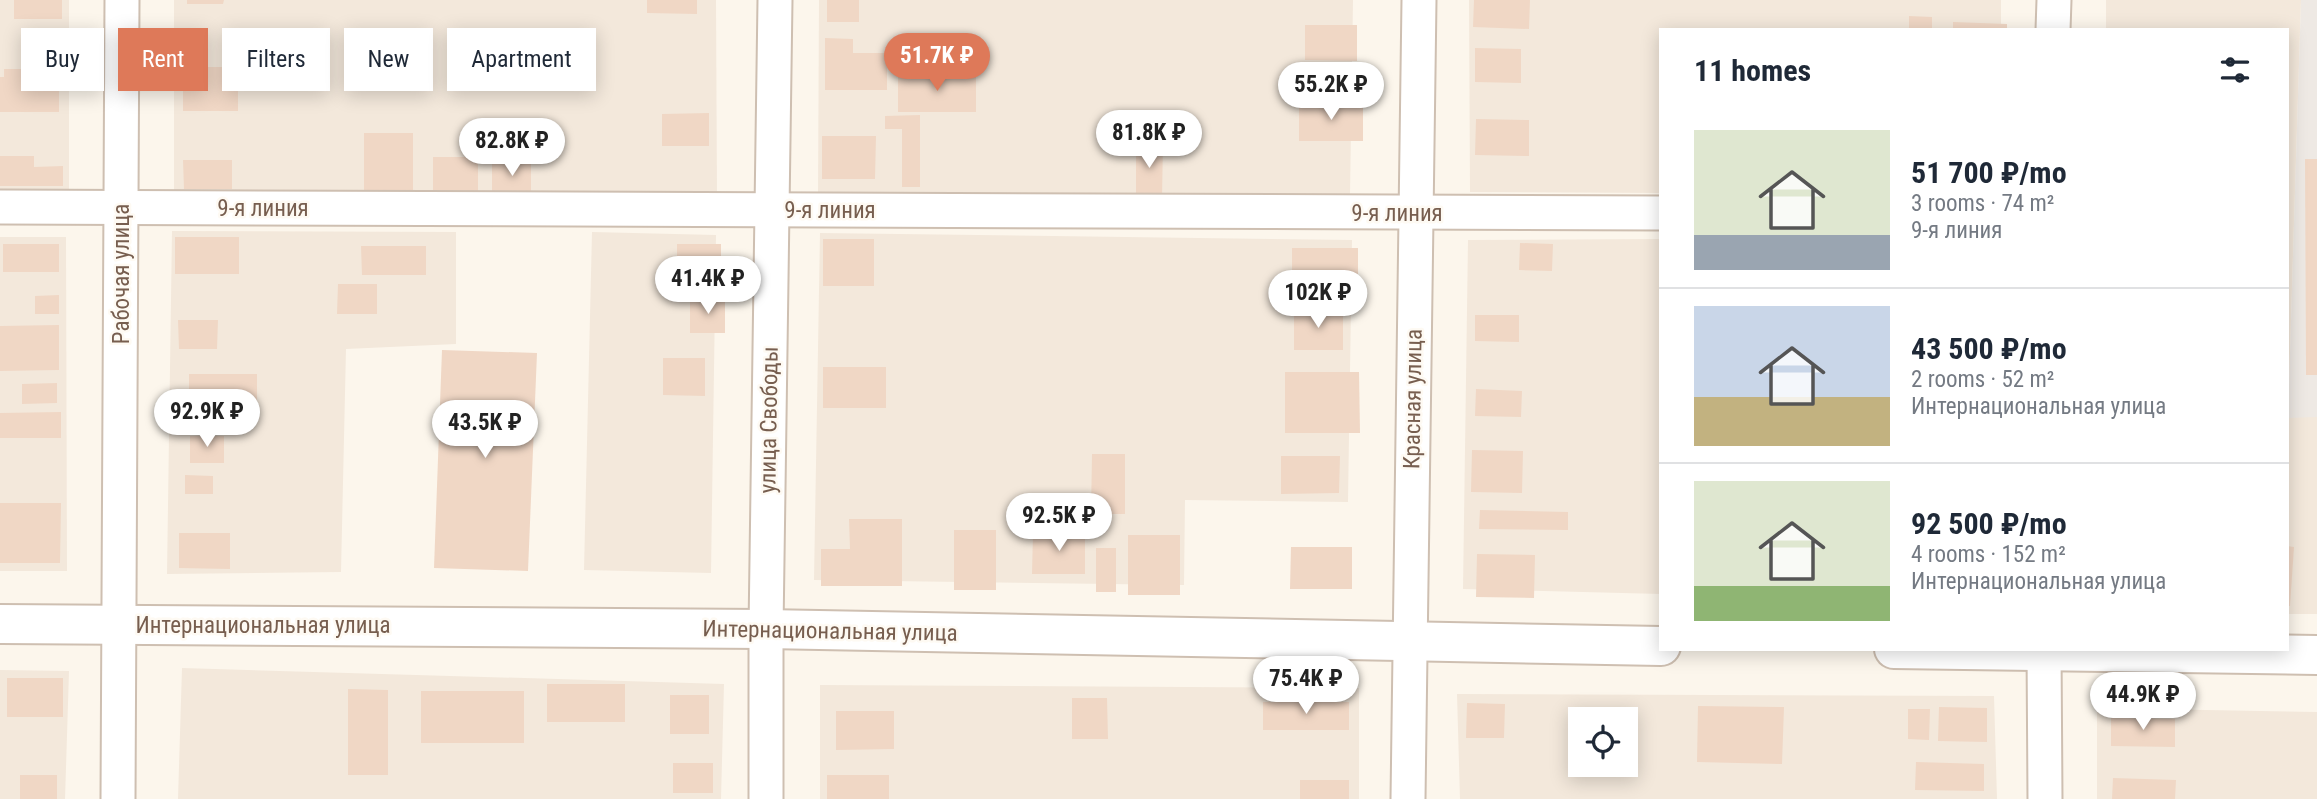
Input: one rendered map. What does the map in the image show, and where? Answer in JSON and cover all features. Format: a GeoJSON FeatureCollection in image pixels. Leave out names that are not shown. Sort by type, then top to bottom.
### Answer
{"type":"FeatureCollection","features":[{"type":"Feature","properties":{"kind":"street","name":"Рабочая улица"},"geometry":{"type":"LineString","coordinates":[[118,799],[122,0]]}},
{"type":"Feature","properties":{"kind":"street","name":"улица Свободы"},"geometry":{"type":"LineString","coordinates":[[766,799],[775,0]]}},
{"type":"Feature","properties":{"kind":"street","name":"Красная улица"},"geometry":{"type":"LineString","coordinates":[[1408,799],[1408,643],[1419,0]]}},
{"type":"Feature","properties":{"kind":"street"},"geometry":{"type":"LineString","coordinates":[[2053,28],[2054,0]]}},
{"type":"Feature","properties":{"kind":"street","name":"9-я линия"},"geometry":{"type":"LineString","coordinates":[[0,207],[1659,214]]}},
{"type":"Feature","properties":{"kind":"street","name":"Интернациональная улица"},"geometry":{"type":"LineString","coordinates":[[0,624],[766,629],[1659,646]]}},
{"type":"Feature","properties":{"kind":"street"},"geometry":{"type":"LineString","coordinates":[[2044,651],[2045,799]]}},
{"type":"Feature","properties":{"kind":"street"},"geometry":{"type":"LineString","coordinates":[[2090,651],[2317,656]]}},
{"type":"Feature","properties":{"kind":"shaded area"},"geometry":{"type":"Polygon","coordinates":[[[0,0],[69,0],[69,28],[21,28],[21,91],[69,91],[69,193],[0,193],[0,0]]]}},
{"type":"Feature","properties":{"kind":"shaded area"},"geometry":{"type":"Polygon","coordinates":[[[174,0],[716,0],[717,196],[174,191],[174,91],[208,91],[208,28],[174,28],[174,0]]]}},
{"type":"Feature","properties":{"kind":"shaded area"},"geometry":{"type":"Polygon","coordinates":[[[819,0],[1353,0],[1350,194],[818,194],[819,0]]]}},
{"type":"Feature","properties":{"kind":"shaded area"},"geometry":{"type":"Polygon","coordinates":[[[1469,0],[2001,0],[2001,28],[1659,28],[1659,193],[1470,192],[1469,0]]]}},
{"type":"Feature","properties":{"kind":"shaded area"},"geometry":{"type":"Polygon","coordinates":[[[2106,0],[2301,0],[2289,385],[2289,28],[2106,28],[2106,0]]]}},
{"type":"Feature","properties":{"kind":"shaded area"},"geometry":{"type":"Polygon","coordinates":[[[2301,0],[2317,0],[2317,417],[2289,418],[2301,0]]]}},
{"type":"Feature","properties":{"kind":"shaded area"},"geometry":{"type":"Polygon","coordinates":[[[172,231],[456,232],[456,344],[346,349],[341,572],[167,574],[172,231]]]}},
{"type":"Feature","properties":{"kind":"shaded area"},"geometry":{"type":"Polygon","coordinates":[[[592,232],[716,235],[711,573],[584,570],[592,232]]]}},
{"type":"Feature","properties":{"kind":"shaded area"},"geometry":{"type":"Polygon","coordinates":[[[820,233],[1352,240],[1348,502],[1185,500],[1184,585],[814,580],[820,233]]]}},
{"type":"Feature","properties":{"kind":"shaded area"},"geometry":{"type":"Polygon","coordinates":[[[0,237],[66,237],[67,571],[0,571],[0,237]]]}},
{"type":"Feature","properties":{"kind":"shaded area"},"geometry":{"type":"Polygon","coordinates":[[[1659,239],[1659,594],[1463,589],[1468,240],[1659,239]]]}},
{"type":"Feature","properties":{"kind":"shaded area"},"geometry":{"type":"Polygon","coordinates":[[[2289,417],[2317,417],[2317,614],[2289,614],[2289,417]]]}},
{"type":"Feature","properties":{"kind":"shaded area"},"geometry":{"type":"Polygon","coordinates":[[[182,668],[724,684],[721,799],[178,799],[182,668]]]}},
{"type":"Feature","properties":{"kind":"shaded area"},"geometry":{"type":"Polygon","coordinates":[[[0,670],[69,671],[65,799],[0,799],[0,670]]]}},
{"type":"Feature","properties":{"kind":"shaded area"},"geometry":{"type":"Polygon","coordinates":[[[820,685],[1359,688],[1359,799],[820,799],[820,685]]]}},
{"type":"Feature","properties":{"kind":"shaded area"},"geometry":{"type":"Polygon","coordinates":[[[1457,694],[1994,696],[1997,799],[1460,799],[1457,694]]]}},
{"type":"Feature","properties":{"kind":"shaded area"},"geometry":{"type":"Polygon","coordinates":[[[2097,708],[2317,712],[2317,799],[2097,799],[2097,708]]]}},
{"type":"Feature","properties":{"kind":"building"},"geometry":{"type":"Polygon","coordinates":[[[14,0],[62,0],[62,19],[14,19],[14,0]]]}},
{"type":"Feature","properties":{"kind":"building"},"geometry":{"type":"Polygon","coordinates":[[[187,0],[224,0],[223,4],[187,4],[187,0]]]}},
{"type":"Feature","properties":{"kind":"building"},"geometry":{"type":"Polygon","coordinates":[[[647,0],[697,0],[697,14],[647,13],[647,0]]]}},
{"type":"Feature","properties":{"kind":"building"},"geometry":{"type":"Polygon","coordinates":[[[827,0],[859,0],[859,22],[827,22],[827,0]]]}},
{"type":"Feature","properties":{"kind":"building"},"geometry":{"type":"Polygon","coordinates":[[[1474,0],[1530,0],[1529,29],[1473,27],[1474,0]]]}},
{"type":"Feature","properties":{"kind":"building"},"geometry":{"type":"Polygon","coordinates":[[[1909,16],[1932,17],[1932,28],[1909,28],[1909,16]]]}},
{"type":"Feature","properties":{"kind":"building"},"geometry":{"type":"Polygon","coordinates":[[[1953,22],[2007,24],[2007,28],[1953,28],[1953,22]]]}},
{"type":"Feature","properties":{"kind":"building"},"geometry":{"type":"Polygon","coordinates":[[[1305,25],[1357,25],[1357,61],[1305,60],[1305,25]]]}},
{"type":"Feature","properties":{"kind":"building"},"geometry":{"type":"Polygon","coordinates":[[[825,38],[853,39],[853,53],[887,53],[887,90],[825,90],[825,38]]]}},
{"type":"Feature","properties":{"kind":"building"},"geometry":{"type":"Polygon","coordinates":[[[1475,48],[1521,49],[1521,83],[1475,82],[1475,48]]]}},
{"type":"Feature","properties":{"kind":"building"},"geometry":{"type":"Polygon","coordinates":[[[208,67],[222,67],[222,91],[238,91],[238,111],[183,111],[183,91],[208,91],[208,67]]]}},
{"type":"Feature","properties":{"kind":"building"},"geometry":{"type":"Polygon","coordinates":[[[4,69],[21,69],[21,91],[59,91],[59,112],[0,112],[0,77],[4,77],[4,69]]]}},
{"type":"Feature","properties":{"kind":"building"},"geometry":{"type":"Polygon","coordinates":[[[898,74],[976,74],[976,112],[898,112],[898,74]]]}},
{"type":"Feature","properties":{"kind":"building"},"geometry":{"type":"Polygon","coordinates":[[[1299,102],[1363,102],[1363,141],[1299,141],[1299,102]]]}},
{"type":"Feature","properties":{"kind":"building"},"geometry":{"type":"Polygon","coordinates":[[[709,113],[709,146],[662,146],[662,114],[709,113]]]}},
{"type":"Feature","properties":{"kind":"building"},"geometry":{"type":"Polygon","coordinates":[[[920,115],[920,187],[902,187],[902,129],[885,129],[885,116],[920,115]]]}},
{"type":"Feature","properties":{"kind":"building"},"geometry":{"type":"Polygon","coordinates":[[[1476,119],[1529,120],[1529,156],[1475,155],[1476,119]]]}},
{"type":"Feature","properties":{"kind":"building"},"geometry":{"type":"Polygon","coordinates":[[[364,133],[413,133],[413,198],[364,198],[364,133]]]}},
{"type":"Feature","properties":{"kind":"building"},"geometry":{"type":"Polygon","coordinates":[[[822,136],[876,136],[875,179],[822,179],[822,136]]]}},
{"type":"Feature","properties":{"kind":"building"},"geometry":{"type":"Polygon","coordinates":[[[1136,142],[1163,142],[1162,199],[1136,199],[1136,142]]]}},
{"type":"Feature","properties":{"kind":"building"},"geometry":{"type":"Polygon","coordinates":[[[492,154],[531,154],[531,202],[492,202],[492,154]]]}},
{"type":"Feature","properties":{"kind":"building"},"geometry":{"type":"Polygon","coordinates":[[[0,156],[34,156],[34,167],[63,166],[63,186],[0,186],[0,156]]]}},
{"type":"Feature","properties":{"kind":"building"},"geometry":{"type":"Polygon","coordinates":[[[433,157],[478,157],[478,199],[433,199],[433,157]]]}},
{"type":"Feature","properties":{"kind":"building"},"geometry":{"type":"Polygon","coordinates":[[[2305,159],[2317,159],[2317,375],[2306,375],[2305,159]]]}},
{"type":"Feature","properties":{"kind":"building"},"geometry":{"type":"Polygon","coordinates":[[[183,160],[232,160],[232,189],[184,189],[183,160]]]}},
{"type":"Feature","properties":{"kind":"building"},"geometry":{"type":"Polygon","coordinates":[[[175,237],[239,237],[239,274],[175,274],[175,237]]]}},
{"type":"Feature","properties":{"kind":"building"},"geometry":{"type":"Polygon","coordinates":[[[823,239],[874,239],[874,286],[823,286],[823,239]]]}},
{"type":"Feature","properties":{"kind":"building"},"geometry":{"type":"Polygon","coordinates":[[[1520,243],[1553,244],[1552,271],[1519,270],[1520,243]]]}},
{"type":"Feature","properties":{"kind":"building"},"geometry":{"type":"Polygon","coordinates":[[[3,244],[59,244],[59,272],[3,272],[3,244]]]}},
{"type":"Feature","properties":{"kind":"building"},"geometry":{"type":"Polygon","coordinates":[[[677,244],[721,244],[721,272],[677,271],[677,244]]]}},
{"type":"Feature","properties":{"kind":"building"},"geometry":{"type":"Polygon","coordinates":[[[361,246],[426,246],[426,275],[362,275],[361,246]]]}},
{"type":"Feature","properties":{"kind":"building"},"geometry":{"type":"Polygon","coordinates":[[[1292,248],[1358,248],[1358,275],[1292,276],[1292,248]]]}},
{"type":"Feature","properties":{"kind":"building"},"geometry":{"type":"Polygon","coordinates":[[[338,284],[377,284],[377,314],[337,314],[338,284]]]}},
{"type":"Feature","properties":{"kind":"building"},"geometry":{"type":"Polygon","coordinates":[[[59,295],[59,314],[35,314],[35,296],[59,295]]]}},
{"type":"Feature","properties":{"kind":"building"},"geometry":{"type":"Polygon","coordinates":[[[690,299],[725,299],[725,333],[690,333],[690,299]]]}},
{"type":"Feature","properties":{"kind":"building"},"geometry":{"type":"Polygon","coordinates":[[[1294,309],[1343,309],[1343,350],[1294,350],[1294,309]]]}},
{"type":"Feature","properties":{"kind":"building"},"geometry":{"type":"Polygon","coordinates":[[[1475,315],[1519,315],[1519,342],[1475,341],[1475,315]]]}},
{"type":"Feature","properties":{"kind":"building"},"geometry":{"type":"Polygon","coordinates":[[[178,320],[218,320],[217,349],[179,349],[178,320]]]}},
{"type":"Feature","properties":{"kind":"building"},"geometry":{"type":"Polygon","coordinates":[[[59,325],[59,370],[0,371],[0,326],[59,325]]]}},
{"type":"Feature","properties":{"kind":"building"},"geometry":{"type":"Polygon","coordinates":[[[442,350],[537,353],[528,571],[434,568],[442,350]]]}},
{"type":"Feature","properties":{"kind":"building"},"geometry":{"type":"Polygon","coordinates":[[[663,358],[705,358],[705,396],[663,395],[663,358]]]}},
{"type":"Feature","properties":{"kind":"building"},"geometry":{"type":"Polygon","coordinates":[[[823,367],[886,367],[886,408],[823,408],[823,367]]]}},
{"type":"Feature","properties":{"kind":"building"},"geometry":{"type":"Polygon","coordinates":[[[1285,372],[1359,372],[1360,433],[1285,433],[1285,372]]]}},
{"type":"Feature","properties":{"kind":"building"},"geometry":{"type":"Polygon","coordinates":[[[189,374],[257,374],[257,402],[189,402],[189,374]]]}},
{"type":"Feature","properties":{"kind":"building"},"geometry":{"type":"Polygon","coordinates":[[[57,383],[57,403],[22,404],[22,384],[57,383]]]}},
{"type":"Feature","properties":{"kind":"building"},"geometry":{"type":"Polygon","coordinates":[[[1476,389],[1522,391],[1521,417],[1475,416],[1476,389]]]}},
{"type":"Feature","properties":{"kind":"building"},"geometry":{"type":"Polygon","coordinates":[[[61,412],[61,438],[0,438],[0,413],[61,412]]]}},
{"type":"Feature","properties":{"kind":"building"},"geometry":{"type":"Polygon","coordinates":[[[190,436],[224,436],[224,463],[190,463],[190,436]]]}},
{"type":"Feature","properties":{"kind":"building"},"geometry":{"type":"Polygon","coordinates":[[[1472,450],[1523,451],[1522,493],[1471,492],[1472,450]]]}},
{"type":"Feature","properties":{"kind":"building"},"geometry":{"type":"Polygon","coordinates":[[[1092,454],[1125,454],[1125,514],[1091,514],[1092,454]]]}},
{"type":"Feature","properties":{"kind":"building"},"geometry":{"type":"Polygon","coordinates":[[[1281,456],[1340,456],[1339,493],[1281,494],[1281,456]]]}},
{"type":"Feature","properties":{"kind":"building"},"geometry":{"type":"Polygon","coordinates":[[[185,475],[213,476],[213,494],[185,494],[185,475]]]}},
{"type":"Feature","properties":{"kind":"building"},"geometry":{"type":"Polygon","coordinates":[[[0,503],[61,503],[60,563],[0,563],[0,503]]]}},
{"type":"Feature","properties":{"kind":"building"},"geometry":{"type":"Polygon","coordinates":[[[1480,510],[1568,512],[1568,530],[1479,529],[1480,510]]]}},
{"type":"Feature","properties":{"kind":"building"},"geometry":{"type":"Polygon","coordinates":[[[849,519],[902,519],[902,586],[821,586],[821,549],[850,549],[849,519]]]}},
{"type":"Feature","properties":{"kind":"building"},"geometry":{"type":"Polygon","coordinates":[[[954,530],[996,530],[996,590],[954,590],[954,530]]]}},
{"type":"Feature","properties":{"kind":"building"},"geometry":{"type":"Polygon","coordinates":[[[1085,532],[1085,574],[1032,574],[1033,533],[1085,532]]]}},
{"type":"Feature","properties":{"kind":"building"},"geometry":{"type":"Polygon","coordinates":[[[179,533],[230,533],[230,569],[179,568],[179,533]]]}},
{"type":"Feature","properties":{"kind":"building"},"geometry":{"type":"Polygon","coordinates":[[[1128,535],[1180,535],[1180,595],[1128,595],[1128,535]]]}},
{"type":"Feature","properties":{"kind":"building"},"geometry":{"type":"Polygon","coordinates":[[[2289,546],[2294,547],[2289,606],[2289,546]]]}},
{"type":"Feature","properties":{"kind":"building"},"geometry":{"type":"Polygon","coordinates":[[[1291,547],[1352,547],[1352,589],[1290,589],[1291,547]]]}},
{"type":"Feature","properties":{"kind":"building"},"geometry":{"type":"Polygon","coordinates":[[[1096,548],[1116,548],[1116,592],[1096,592],[1096,548]]]}},
{"type":"Feature","properties":{"kind":"building"},"geometry":{"type":"Polygon","coordinates":[[[1477,554],[1535,555],[1534,598],[1476,597],[1477,554]]]}},
{"type":"Feature","properties":{"kind":"building"},"geometry":{"type":"Polygon","coordinates":[[[7,678],[63,678],[63,717],[7,717],[7,678]]]}},
{"type":"Feature","properties":{"kind":"building"},"geometry":{"type":"Polygon","coordinates":[[[547,684],[625,684],[625,722],[547,722],[547,684]]]}},
{"type":"Feature","properties":{"kind":"building"},"geometry":{"type":"Polygon","coordinates":[[[348,689],[388,690],[388,775],[348,775],[348,689]]]}},
{"type":"Feature","properties":{"kind":"building"},"geometry":{"type":"Polygon","coordinates":[[[421,691],[524,691],[524,743],[421,743],[421,691]]]}},
{"type":"Feature","properties":{"kind":"building"},"geometry":{"type":"Polygon","coordinates":[[[670,695],[709,695],[709,734],[670,734],[670,695]]]}},
{"type":"Feature","properties":{"kind":"building"},"geometry":{"type":"Polygon","coordinates":[[[1072,698],[1107,698],[1108,739],[1072,739],[1072,698]]]}},
{"type":"Feature","properties":{"kind":"building"},"geometry":{"type":"Polygon","coordinates":[[[1263,702],[1349,702],[1349,730],[1263,730],[1263,702]]]}},
{"type":"Feature","properties":{"kind":"building"},"geometry":{"type":"Polygon","coordinates":[[[1467,703],[1505,704],[1504,738],[1466,738],[1467,703]]]}},
{"type":"Feature","properties":{"kind":"building"},"geometry":{"type":"Polygon","coordinates":[[[1698,706],[1784,707],[1782,764],[1697,762],[1698,706]]]}},
{"type":"Feature","properties":{"kind":"building"},"geometry":{"type":"Polygon","coordinates":[[[1939,707],[1987,708],[1987,742],[1938,741],[1939,707]]]}},
{"type":"Feature","properties":{"kind":"building"},"geometry":{"type":"Polygon","coordinates":[[[1908,709],[1930,709],[1929,740],[1908,739],[1908,709]]]}},
{"type":"Feature","properties":{"kind":"building"},"geometry":{"type":"Polygon","coordinates":[[[836,711],[894,711],[894,749],[836,750],[836,711]]]}},
{"type":"Feature","properties":{"kind":"building"},"geometry":{"type":"Polygon","coordinates":[[[2111,718],[2175,719],[2175,747],[2111,746],[2111,718]]]}},
{"type":"Feature","properties":{"kind":"building"},"geometry":{"type":"Polygon","coordinates":[[[1916,762],[1984,764],[1984,791],[1915,790],[1916,762]]]}},
{"type":"Feature","properties":{"kind":"building"},"geometry":{"type":"Polygon","coordinates":[[[673,763],[713,763],[713,793],[673,793],[673,763]]]}},
{"type":"Feature","properties":{"kind":"building"},"geometry":{"type":"Polygon","coordinates":[[[20,775],[57,775],[57,799],[20,799],[20,775]]]}},
{"type":"Feature","properties":{"kind":"building"},"geometry":{"type":"Polygon","coordinates":[[[827,775],[889,775],[889,799],[827,799],[827,775]]]}},
{"type":"Feature","properties":{"kind":"building"},"geometry":{"type":"Polygon","coordinates":[[[2113,778],[2176,780],[2175,799],[2112,799],[2113,778]]]}},
{"type":"Feature","properties":{"kind":"building"},"geometry":{"type":"Polygon","coordinates":[[[1300,780],[1349,780],[1349,799],[1300,799],[1300,780]]]}}]}
